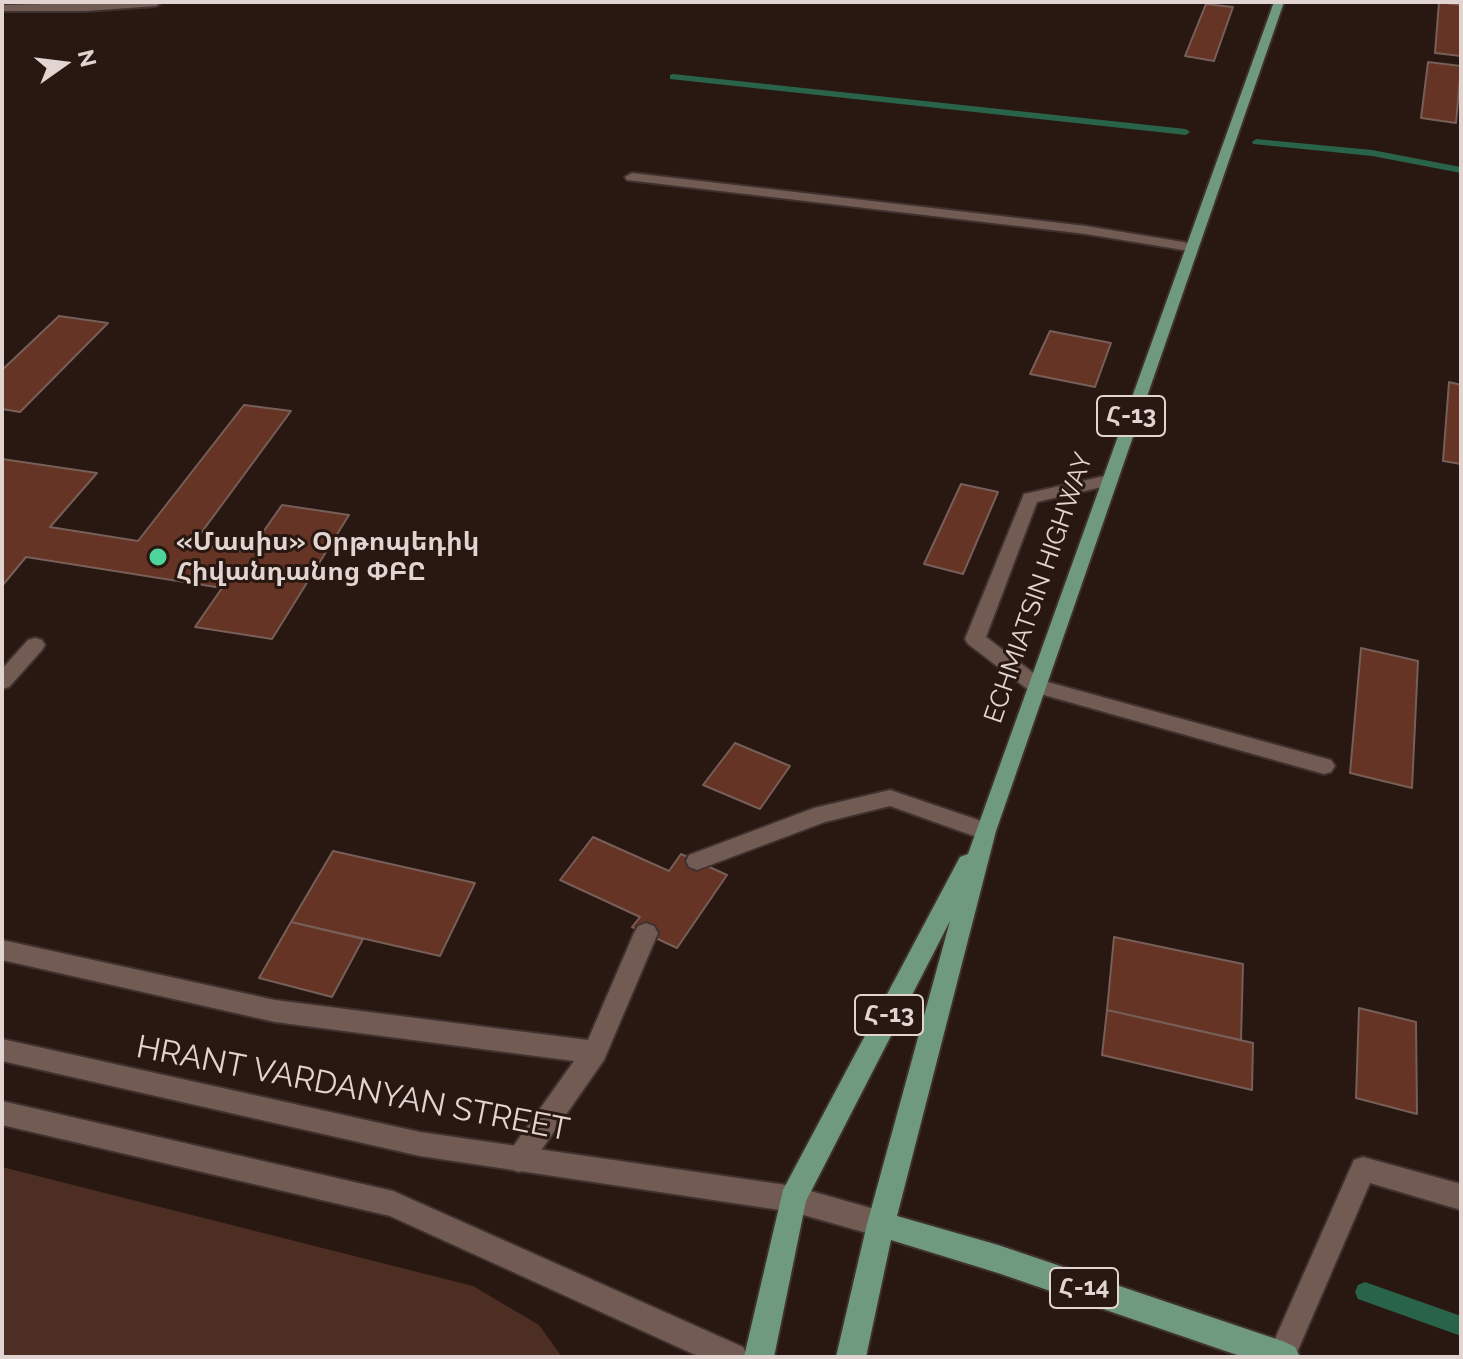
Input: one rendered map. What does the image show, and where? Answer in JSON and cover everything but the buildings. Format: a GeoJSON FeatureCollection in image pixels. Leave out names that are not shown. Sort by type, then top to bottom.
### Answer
{"type":"FeatureCollection","features":[{"type":"Feature","properties":{"kind":"main road","name":"ECHMIATSIN HIGHWAY"},"geometry":{"type":"LineString","coordinates":[[851,1357],[881,1224],[985,831],[1189,247],[1279,2]]}},
{"type":"Feature","properties":{"kind":"main road"},"geometry":{"type":"LineString","coordinates":[[2,8],[86,8],[156,3]]}},
{"type":"Feature","properties":{"kind":"main road"},"geometry":{"type":"LineString","coordinates":[[632,177],[1086,230],[1189,247]]}},
{"type":"Feature","properties":{"kind":"main road"},"geometry":{"type":"LineString","coordinates":[[1109,480],[1030,498],[975,639],[1037,686],[1324,766]]}},
{"type":"Feature","properties":{"kind":"main road"},"geometry":{"type":"LineString","coordinates":[[2,682],[35,645]]}},
{"type":"Feature","properties":{"kind":"main road"},"geometry":{"type":"LineString","coordinates":[[697,861],[822,814],[890,798],[985,831]]}},
{"type":"Feature","properties":{"kind":"main road","name":"ECHMIATSIN HIGHWAY"},"geometry":{"type":"LineString","coordinates":[[759,1357],[793,1199],[985,831]]}},
{"type":"Feature","properties":{"kind":"main road"},"geometry":{"type":"LineString","coordinates":[[519,1160],[595,1052],[646,933]]}},
{"type":"Feature","properties":{"kind":"main road"},"geometry":{"type":"LineString","coordinates":[[2,950],[275,1011],[482,1040],[595,1052]]}},
{"type":"Feature","properties":{"kind":"main road","name":"HRANT VARDANYAN STREET"},"geometry":{"type":"LineString","coordinates":[[2,1050],[420,1144],[793,1199],[881,1224]]}},
{"type":"Feature","properties":{"kind":"main road"},"geometry":{"type":"LineString","coordinates":[[2,1113],[393,1204],[733,1357]]}},
{"type":"Feature","properties":{"kind":"main road"},"geometry":{"type":"LineString","coordinates":[[1283,1356],[1363,1169],[1461,1197]]}},
{"type":"Feature","properties":{"kind":"main road","name":"Հ-14"},"geometry":{"type":"LineString","coordinates":[[881,1224],[998,1259],[1283,1356]]}},
{"type":"Feature","properties":{"kind":"shaded area"},"geometry":{"type":"Polygon","coordinates":[[[2,1167],[473,1286],[539,1325],[562,1357],[2,1357],[2,1167]]]}},
{"type":"Feature","properties":{"kind":"waterway"},"geometry":{"type":"LineString","coordinates":[[673,77],[1186,132]]}},
{"type":"Feature","properties":{"kind":"waterway"},"geometry":{"type":"LineString","coordinates":[[1256,142],[1372,153],[1461,170]]}},
{"type":"Feature","properties":{"kind":"waterway"},"geometry":{"type":"LineString","coordinates":[[1365,1292],[1461,1326]]}},
{"type":"Feature","properties":{"kind":"place","name":"«Մասիս» Օրթոպեդիկ Հիվանդանոց ՓԲԸ"},"geometry":{"type":"Point","coordinates":[158,557]}}]}
